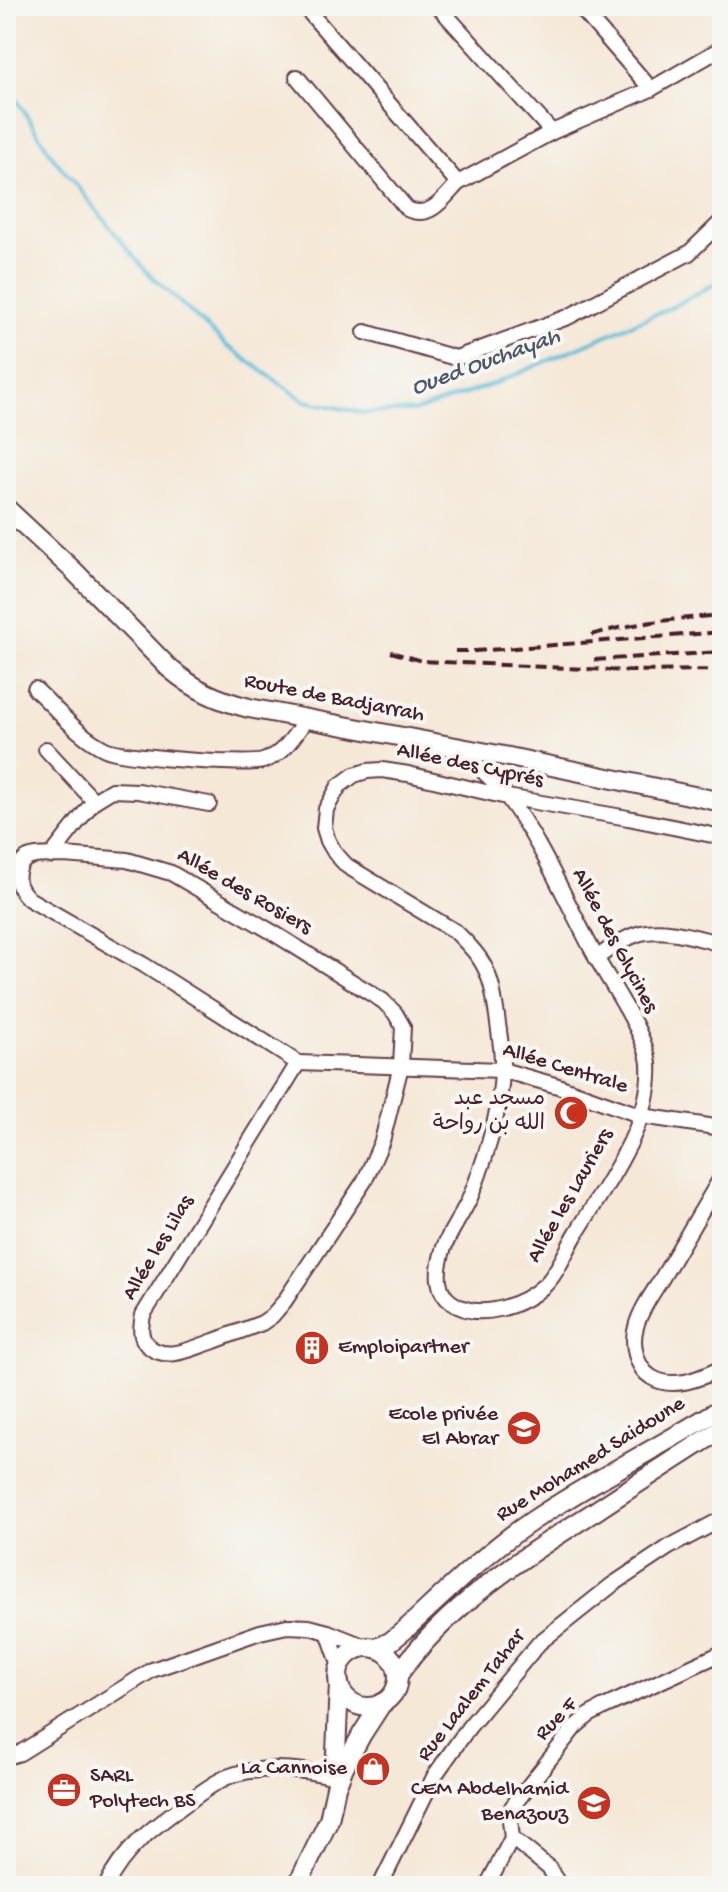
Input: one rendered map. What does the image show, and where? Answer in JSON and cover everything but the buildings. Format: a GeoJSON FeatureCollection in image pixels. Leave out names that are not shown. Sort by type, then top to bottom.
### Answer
{"type":"FeatureCollection","features":[{"type":"Feature","properties":{"kind":"main road","name":"Route de Badjarrah"},"geometry":{"type":"LineString","coordinates":[[6,508],[74,571],[169,668],[208,696],[249,708],[509,757],[722,802]]}},
{"type":"Feature","properties":{"kind":"main road","name":"Rue Mohamed Saidoune"},"geometry":{"type":"LineString","coordinates":[[371,1647],[390,1642],[497,1547],[529,1523],[722,1408]]}},
{"type":"Feature","properties":{"kind":"main road","name":"Rue Mohamed Saidoune"},"geometry":{"type":"LineString","coordinates":[[398,1675],[430,1637],[500,1576],[565,1530],[722,1429]]}},
{"type":"Feature","properties":{"kind":"main road"},"geometry":{"type":"LineString","coordinates":[[297,1886],[329,1820],[336,1782],[340,1675],[350,1653],[371,1647],[393,1660],[398,1675],[394,1692],[382,1703],[351,1751],[336,1782]]}},
{"type":"Feature","properties":{"kind":"main road"},"geometry":{"type":"LineString","coordinates":[[340,1675],[348,1699],[365,1707],[382,1703]]}},
{"type":"Feature","properties":{"kind":"street"},"geometry":{"type":"LineString","coordinates":[[304,6],[458,183]]}},
{"type":"Feature","properties":{"kind":"street"},"geometry":{"type":"LineString","coordinates":[[438,6],[552,132]]}},
{"type":"Feature","properties":{"kind":"street"},"geometry":{"type":"LineString","coordinates":[[579,6],[651,89]]}},
{"type":"Feature","properties":{"kind":"street"},"geometry":{"type":"LineString","coordinates":[[297,77],[407,209],[417,213],[430,211],[458,183],[552,132],[651,89],[722,48]]}},
{"type":"Feature","properties":{"kind":"street"},"geometry":{"type":"LineString","coordinates":[[365,332],[456,358],[568,317],[689,253],[722,221]]}},
{"type":"Feature","properties":{"kind":"street"},"geometry":{"type":"LineString","coordinates":[[35,689],[95,744],[111,751],[141,756],[260,762],[284,749],[306,719]]}},
{"type":"Feature","properties":{"kind":"street","name":"Allée des Glycines"},"geometry":{"type":"LineString","coordinates":[[455,747],[483,770],[531,831],[641,1039],[649,1060],[642,1116]]}},
{"type":"Feature","properties":{"kind":"street"},"geometry":{"type":"LineString","coordinates":[[46,749],[94,801]]}},
{"type":"Feature","properties":{"kind":"street","name":"Allée des Cyprés"},"geometry":{"type":"LineString","coordinates":[[502,1070],[493,987],[483,963],[471,946],[456,932],[347,866],[335,853],[324,828],[326,809],[339,786],[354,775],[382,770],[722,837]]}},
{"type":"Feature","properties":{"kind":"street"},"geometry":{"type":"LineString","coordinates":[[51,856],[94,801],[112,790],[138,791],[209,804]]}},
{"type":"Feature","properties":{"kind":"street","name":"Allée des Rosiers"},"geometry":{"type":"LineString","coordinates":[[298,1063],[144,965],[29,899],[19,887],[19,868],[32,856],[51,856],[127,860],[171,873],[383,1001],[403,1027],[401,1066]]}},
{"type":"Feature","properties":{"kind":"street"},"geometry":{"type":"LineString","coordinates":[[596,958],[642,933],[671,933],[722,944]]}},
{"type":"Feature","properties":{"kind":"street","name":"Allée Centrale"},"geometry":{"type":"LineString","coordinates":[[298,1063],[502,1070],[642,1116],[722,1128]]}},
{"type":"Feature","properties":{"kind":"street","name":"Allée les Lilas"},"geometry":{"type":"LineString","coordinates":[[298,1063],[143,1315],[140,1328],[143,1341],[153,1350],[164,1354],[180,1353],[262,1323],[272,1316],[365,1180],[382,1141],[401,1066]]}},
{"type":"Feature","properties":{"kind":"street","name":"Allée les Lauriers"},"geometry":{"type":"LineString","coordinates":[[502,1070],[486,1157],[471,1197],[441,1253],[438,1272],[440,1287],[448,1301],[467,1310],[506,1307],[524,1301],[547,1283],[620,1161],[642,1116]]}},
{"type":"Feature","properties":{"kind":"street"},"geometry":{"type":"LineString","coordinates":[[722,1176],[647,1304],[635,1328],[635,1348],[640,1366],[650,1377],[663,1382],[682,1383],[722,1368]]}},
{"type":"Feature","properties":{"kind":"street","name":"Rue Laalem Tahar"},"geometry":{"type":"LineString","coordinates":[[380,1886],[435,1775],[469,1727],[539,1643],[612,1585],[669,1547],[722,1519]]}},
{"type":"Feature","properties":{"kind":"street"},"geometry":{"type":"LineString","coordinates":[[6,1757],[20,1753],[152,1670],[273,1628],[299,1626],[371,1647]]}},
{"type":"Feature","properties":{"kind":"street"},"geometry":{"type":"LineString","coordinates":[[328,1632],[340,1675]]}},
{"type":"Feature","properties":{"kind":"street","name":"Rue F"},"geometry":{"type":"LineString","coordinates":[[487,1886],[512,1838],[512,1807],[575,1727],[604,1707],[722,1653]]}},
{"type":"Feature","properties":{"kind":"street"},"geometry":{"type":"LineString","coordinates":[[308,1771],[336,1749]]}},
{"type":"Feature","properties":{"kind":"street"},"geometry":{"type":"LineString","coordinates":[[106,1886],[118,1864],[138,1841],[218,1781],[239,1773],[262,1770],[308,1771],[336,1782]]}},
{"type":"Feature","properties":{"kind":"street"},"geometry":{"type":"LineString","coordinates":[[512,1838],[549,1868],[561,1886]]}},
{"type":"Feature","properties":{"kind":"waterway","name":"Oued Ouchayah"},"geometry":{"type":"LineString","coordinates":[[6,83],[53,157],[145,270],[227,346],[305,401],[364,413],[416,411],[494,384],[672,307],[722,280]]}},
{"type":"Feature","properties":{"kind":"railway"},"geometry":{"type":"LineString","coordinates":[[592,635],[640,624],[722,615]]}},
{"type":"Feature","properties":{"kind":"railway"},"geometry":{"type":"LineString","coordinates":[[455,651],[722,632]]}},
{"type":"Feature","properties":{"kind":"railway"},"geometry":{"type":"LineString","coordinates":[[391,652],[422,661],[629,671],[722,670]]}},
{"type":"Feature","properties":{"kind":"railway"},"geometry":{"type":"LineString","coordinates":[[594,660],[722,652]]}},
{"type":"Feature","properties":{"kind":"place","name":"مسجد عبد الله بن رواحة"},"geometry":{"type":"Point","coordinates":[571,1113]}},
{"type":"Feature","properties":{"kind":"place","name":"Emploipartner"},"geometry":{"type":"Point","coordinates":[312,1348]}},
{"type":"Feature","properties":{"kind":"place","name":"Ecole privée El Abrar"},"geometry":{"type":"Point","coordinates":[524,1428]}},
{"type":"Feature","properties":{"kind":"place","name":"La Cannoise"},"geometry":{"type":"Point","coordinates":[373,1769]}},
{"type":"Feature","properties":{"kind":"place","name":"SARL Polytech BS"},"geometry":{"type":"Point","coordinates":[64,1790]}},
{"type":"Feature","properties":{"kind":"place","name":"CEM Abdelhamid Benazouz"},"geometry":{"type":"Point","coordinates":[594,1803]}}]}
